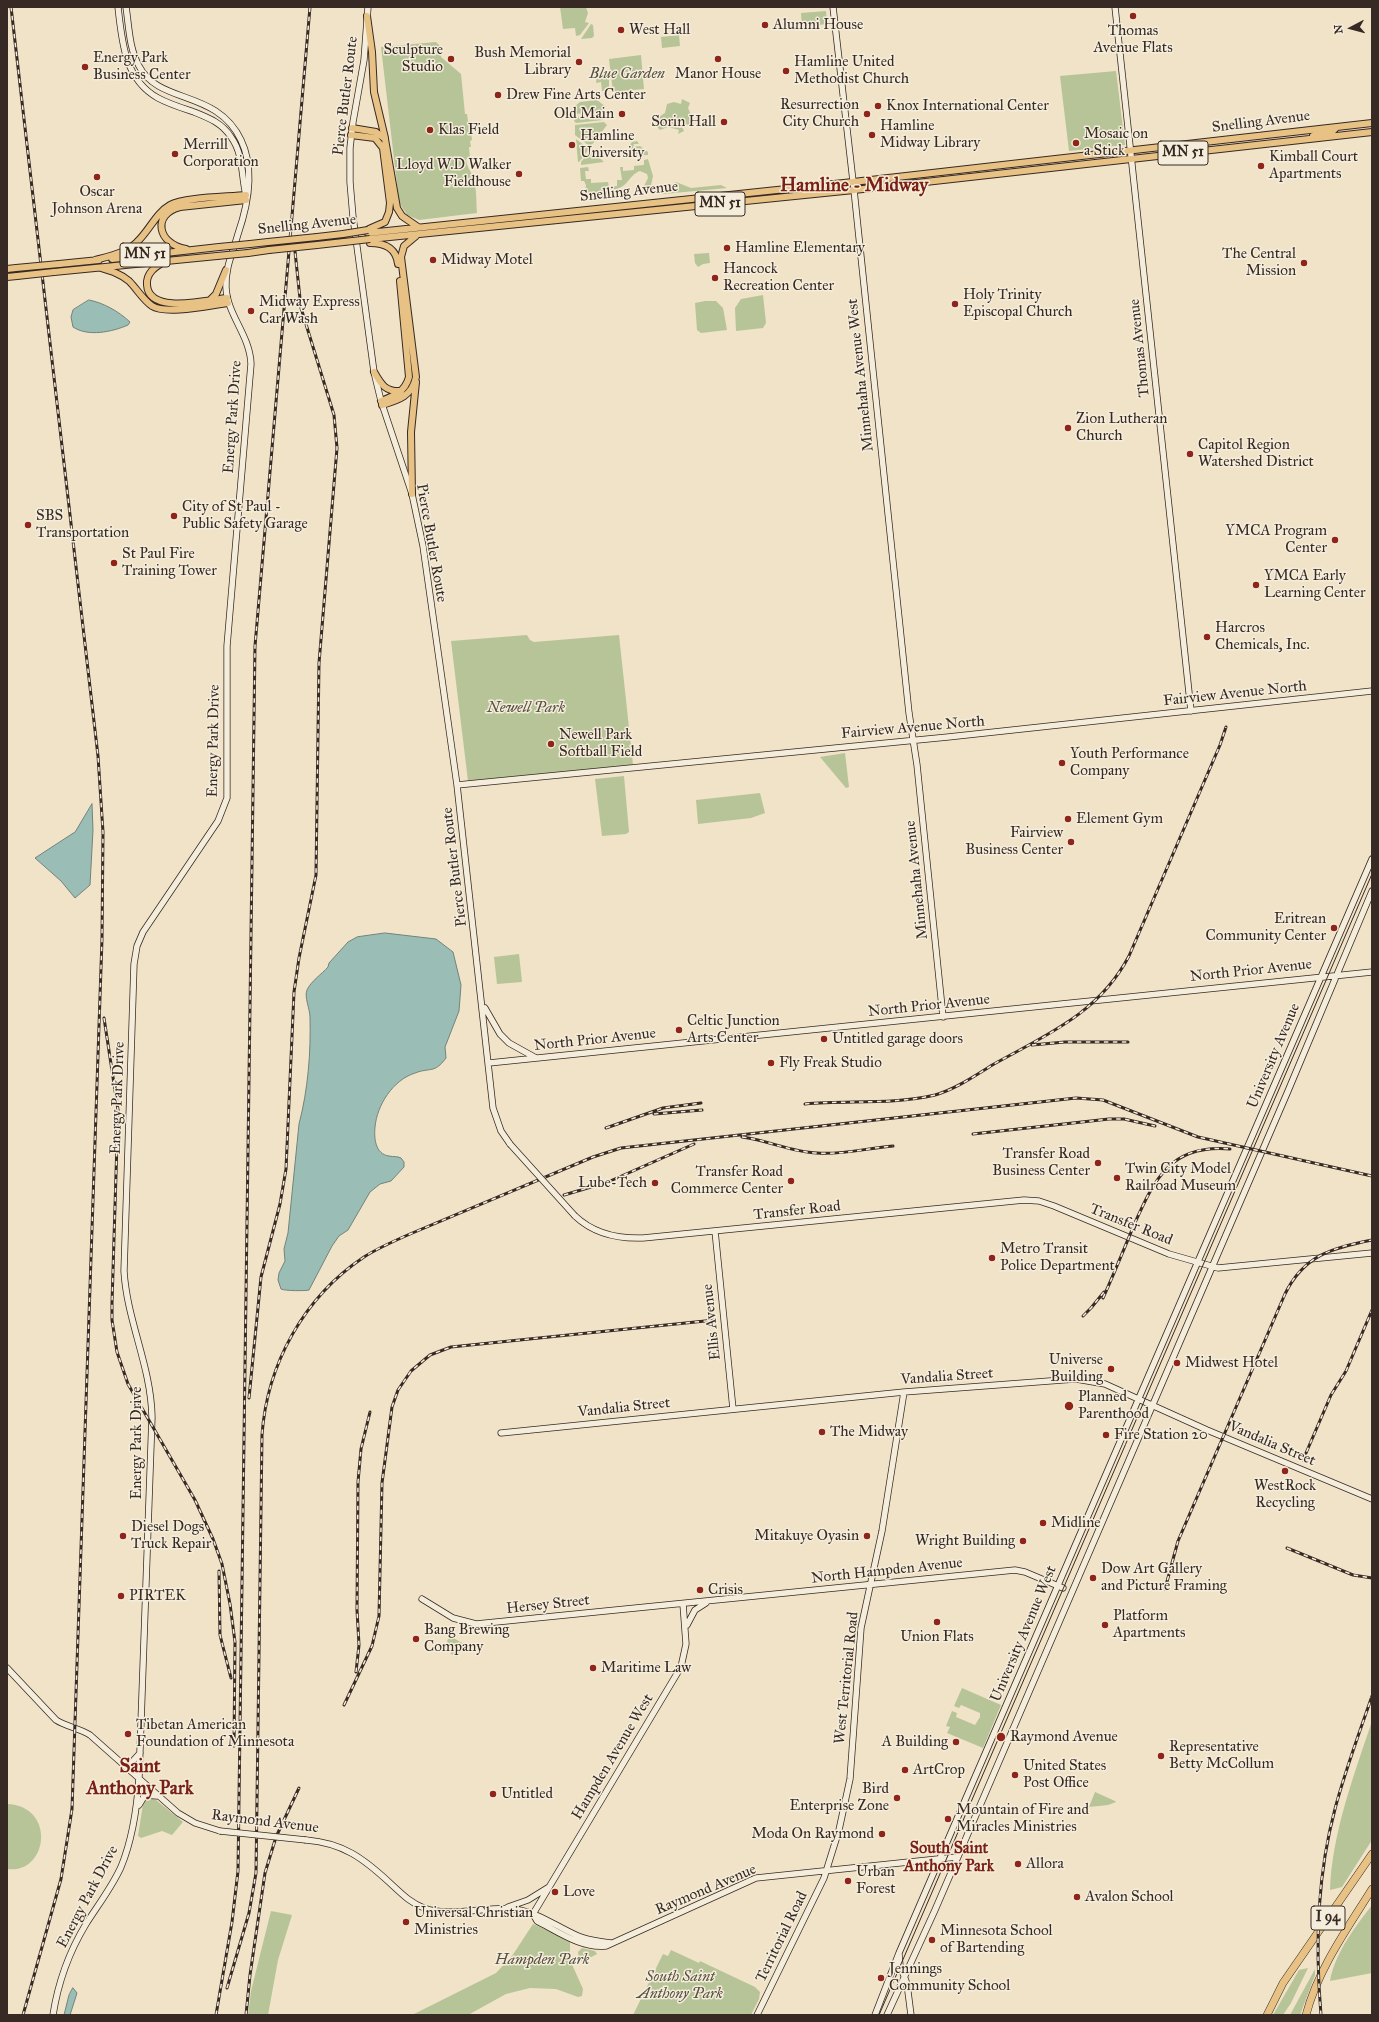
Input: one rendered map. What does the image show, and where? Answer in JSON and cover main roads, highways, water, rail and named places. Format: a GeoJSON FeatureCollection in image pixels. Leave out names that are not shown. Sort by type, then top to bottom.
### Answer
{"type":"FeatureCollection","features":[{"type":"Feature","properties":{"kind":"highway","name":"I 94"},"geometry":{"type":"LineString","coordinates":[[1267,2014],[1284,1983],[1372,1854]]}},
{"type":"Feature","properties":{"kind":"highway","name":"I 94"},"geometry":{"type":"LineString","coordinates":[[1306,2015],[1314,1990],[1324,1968],[1372,1889]]}},
{"type":"Feature","properties":{"kind":"main road"},"geometry":{"type":"LineString","coordinates":[[367,16],[372,52],[374,92],[388,145],[396,208],[402,216],[418,227]]}},
{"type":"Feature","properties":{"kind":"main road","name":"Snelling Avenue"},"geometry":{"type":"LineString","coordinates":[[7,269],[853,182],[1372,123]]}},
{"type":"Feature","properties":{"kind":"main road"},"geometry":{"type":"LineString","coordinates":[[1304,140],[1333,131],[1337,127]]}},
{"type":"Feature","properties":{"kind":"main road"},"geometry":{"type":"LineString","coordinates":[[352,128],[376,132],[384,137],[388,145]]}},
{"type":"Feature","properties":{"kind":"main road","name":"Snelling Avenue"},"geometry":{"type":"LineString","coordinates":[[7,277],[344,242],[370,241],[854,190],[1372,132]]}},
{"type":"Feature","properties":{"kind":"main road"},"geometry":{"type":"LineString","coordinates":[[351,135],[375,138],[383,148],[390,207],[385,222],[368,231]]}},
{"type":"Feature","properties":{"kind":"main road"},"geometry":{"type":"LineString","coordinates":[[95,260],[120,253],[134,245],[162,211],[171,204],[182,201],[246,198],[180,207],[168,213],[162,226],[166,240],[178,247],[195,250]]}},
{"type":"Feature","properties":{"kind":"main road"},"geometry":{"type":"LineString","coordinates":[[412,494],[411,447],[416,398],[416,377],[401,257],[402,250],[406,242],[419,235]]}},
{"type":"Feature","properties":{"kind":"main road"},"geometry":{"type":"LineString","coordinates":[[370,241],[388,246],[397,258],[410,373],[408,382],[401,391],[382,403],[407,395],[414,386],[416,377]]}},
{"type":"Feature","properties":{"kind":"main road"},"geometry":{"type":"LineString","coordinates":[[98,267],[122,276],[148,302],[157,308],[167,309],[228,300],[210,300],[169,304],[155,300],[147,288],[147,279],[152,270],[166,260]]}},
{"type":"Feature","properties":{"kind":"main road"},"geometry":{"type":"LineString","coordinates":[[210,300],[216,294],[226,270]]}},
{"type":"Feature","properties":{"kind":"main road"},"geometry":{"type":"LineString","coordinates":[[374,372],[385,388],[392,391],[401,391]]}},
{"type":"Feature","properties":{"kind":"water"},"geometry":{"type":"Polygon","coordinates":[[[89,300],[111,308],[130,322],[122,328],[93,333],[73,327],[71,317],[73,310],[89,300]]]}},
{"type":"Feature","properties":{"kind":"water"},"geometry":{"type":"Polygon","coordinates":[[[92,804],[93,830],[90,885],[75,898],[61,881],[35,858],[75,832],[92,804]]]}},
{"type":"Feature","properties":{"kind":"water"},"geometry":{"type":"Polygon","coordinates":[[[385,933],[436,939],[453,952],[461,985],[459,1011],[445,1047],[446,1058],[435,1068],[420,1071],[407,1076],[400,1081],[393,1087],[379,1110],[375,1127],[376,1145],[384,1155],[401,1158],[404,1162],[404,1167],[391,1181],[380,1184],[370,1192],[348,1230],[339,1236],[332,1246],[309,1290],[283,1290],[281,1289],[278,1280],[279,1273],[285,1261],[284,1249],[288,1233],[299,1124],[307,1084],[310,1044],[310,1014],[306,993],[309,987],[328,967],[329,963],[348,942],[357,937],[385,933]]]}},
{"type":"Feature","properties":{"kind":"water"},"geometry":{"type":"Polygon","coordinates":[[[73,1988],[77,1993],[70,2015],[64,2015],[69,1995],[73,1988]]]}},
{"type":"Feature","properties":{"kind":"tram line"},"geometry":{"type":"LineString","coordinates":[[879,2015],[1372,874]]}},
{"type":"Feature","properties":{"kind":"railway"},"geometry":{"type":"LineString","coordinates":[[11,7],[98,756],[103,832],[102,939],[72,1809],[61,1879],[23,2015]]}},
{"type":"Feature","properties":{"kind":"railway"},"geometry":{"type":"LineString","coordinates":[[216,2015],[232,1922],[238,1871],[255,646],[310,7]]}},
{"type":"Feature","properties":{"kind":"railway"},"geometry":{"type":"LineString","coordinates":[[249,1398],[261,1277],[280,1204],[286,1169],[294,992],[299,958],[316,875],[319,663],[337,448],[334,415],[301,308],[294,242]]}},
{"type":"Feature","properties":{"kind":"railway"},"geometry":{"type":"LineString","coordinates":[[805,1104],[903,1100],[935,1095],[966,1081],[1053,1032],[1103,993],[1117,976],[1129,956],[1220,745],[1226,727]]}},
{"type":"Feature","properties":{"kind":"railway"},"geometry":{"type":"LineString","coordinates":[[104,1018],[118,1110],[112,1303],[112,1320],[117,1352],[128,1384],[195,1500],[213,1539],[222,1564],[230,1604],[235,1642],[234,1746]]}},
{"type":"Feature","properties":{"kind":"railway"},"geometry":{"type":"LineString","coordinates":[[1032,1045],[1065,1042],[1128,1042]]}},
{"type":"Feature","properties":{"kind":"railway"},"geometry":{"type":"LineString","coordinates":[[227,1988],[249,1913],[256,1873],[262,1435],[265,1409],[272,1383],[292,1334],[323,1292],[343,1273],[364,1257],[410,1234],[593,1157],[621,1148],[1076,1098],[1103,1100],[1198,1137],[1372,1176]]}},
{"type":"Feature","properties":{"kind":"railway"},"geometry":{"type":"LineString","coordinates":[[606,1128],[663,1108],[701,1103]]}},
{"type":"Feature","properties":{"kind":"railway"},"geometry":{"type":"LineString","coordinates":[[654,1114],[702,1110]]}},
{"type":"Feature","properties":{"kind":"railway"},"geometry":{"type":"LineString","coordinates":[[973,1134],[1109,1119],[1124,1119],[1155,1126]]}},
{"type":"Feature","properties":{"kind":"railway"},"geometry":{"type":"LineString","coordinates":[[742,1137],[817,1153],[845,1152],[893,1146]]}},
{"type":"Feature","properties":{"kind":"railway"},"geometry":{"type":"LineString","coordinates":[[564,1195],[608,1182],[694,1144]]}},
{"type":"Feature","properties":{"kind":"railway"},"geometry":{"type":"LineString","coordinates":[[1103,1298],[1134,1225],[1158,1179],[1179,1158],[1193,1152],[1210,1149],[1230,1149]]}},
{"type":"Feature","properties":{"kind":"railway"},"geometry":{"type":"LineString","coordinates":[[1165,1589],[1178,1541],[1285,1294],[1301,1270],[1321,1255],[1344,1246],[1372,1240]]}},
{"type":"Feature","properties":{"kind":"railway"},"geometry":{"type":"LineString","coordinates":[[1083,1316],[1104,1292]]}},
{"type":"Feature","properties":{"kind":"railway"},"geometry":{"type":"LineString","coordinates":[[1303,1460],[1331,1395],[1346,1371],[1372,1310]]}},
{"type":"Feature","properties":{"kind":"railway"},"geometry":{"type":"LineString","coordinates":[[344,1705],[372,1646],[379,1616],[382,1483],[392,1407],[398,1390],[411,1371],[430,1355],[451,1347],[715,1320]]}},
{"type":"Feature","properties":{"kind":"railway"},"geometry":{"type":"LineString","coordinates":[[356,1672],[359,1645],[357,1610],[358,1482],[361,1449],[370,1412]]}},
{"type":"Feature","properties":{"kind":"railway"},"geometry":{"type":"LineString","coordinates":[[1287,1548],[1353,1575],[1372,1578]]}},
{"type":"Feature","properties":{"kind":"railway"},"geometry":{"type":"LineString","coordinates":[[219,1571],[220,1635],[231,1678]]}},
{"type":"Feature","properties":{"kind":"railway"},"geometry":{"type":"LineString","coordinates":[[1321,2015],[1318,1937],[1324,1860],[1339,1795],[1352,1752],[1372,1696]]}},
{"type":"Feature","properties":{"kind":"railway"},"geometry":{"type":"LineString","coordinates":[[246,2015],[250,1975],[265,1873],[276,1837],[299,1788]]}},
{"type":"Feature","properties":{"kind":"place","name":"Thomas Avenue Flats"},"geometry":{"type":"Point","coordinates":[1133,16]}},
{"type":"Feature","properties":{"kind":"place","name":"Alumni House"},"geometry":{"type":"Point","coordinates":[765,25]}},
{"type":"Feature","properties":{"kind":"place","name":"West Hall"},"geometry":{"type":"Point","coordinates":[621,30]}},
{"type":"Feature","properties":{"kind":"place","name":"Sculpture Studio"},"geometry":{"type":"Point","coordinates":[451,59]}},
{"type":"Feature","properties":{"kind":"place","name":"Manor House"},"geometry":{"type":"Point","coordinates":[718,59]}},
{"type":"Feature","properties":{"kind":"place","name":"Bush Memorial Library"},"geometry":{"type":"Point","coordinates":[579,62]}},
{"type":"Feature","properties":{"kind":"place","name":"Energy Park Business Center"},"geometry":{"type":"Point","coordinates":[85,67]}},
{"type":"Feature","properties":{"kind":"place","name":"Hamline United Methodist Church"},"geometry":{"type":"Point","coordinates":[786,71]}},
{"type":"Feature","properties":{"kind":"place","name":"Drew Fine Arts Center"},"geometry":{"type":"Point","coordinates":[498,95]}},
{"type":"Feature","properties":{"kind":"place","name":"Knox International Center"},"geometry":{"type":"Point","coordinates":[878,106]}},
{"type":"Feature","properties":{"kind":"place","name":"Old Main"},"geometry":{"type":"Point","coordinates":[622,114]}},
{"type":"Feature","properties":{"kind":"place","name":"Resurrection City Church"},"geometry":{"type":"Point","coordinates":[867,114]}},
{"type":"Feature","properties":{"kind":"place","name":"Sorin Hall"},"geometry":{"type":"Point","coordinates":[724,122]}},
{"type":"Feature","properties":{"kind":"place","name":"Klas Field"},"geometry":{"type":"Point","coordinates":[430,130]}},
{"type":"Feature","properties":{"kind":"place","name":"Hamline Midway Library"},"geometry":{"type":"Point","coordinates":[872,135]}},
{"type":"Feature","properties":{"kind":"place","name":"Mosaic on a Stick"},"geometry":{"type":"Point","coordinates":[1076,143]}},
{"type":"Feature","properties":{"kind":"place","name":"Hamline University"},"geometry":{"type":"Point","coordinates":[572,145]}},
{"type":"Feature","properties":{"kind":"place","name":"Merrill Corporation"},"geometry":{"type":"Point","coordinates":[175,154]}},
{"type":"Feature","properties":{"kind":"place","name":"Kimball Court Apartments"},"geometry":{"type":"Point","coordinates":[1261,166]}},
{"type":"Feature","properties":{"kind":"place","name":"Lloyd W.D Walker Fieldhouse"},"geometry":{"type":"Point","coordinates":[519,174]}},
{"type":"Feature","properties":{"kind":"place","name":"Oscar Johnson Arena"},"geometry":{"type":"Point","coordinates":[97,177]}},
{"type":"Feature","properties":{"kind":"place","name":"Hamline Elementary"},"geometry":{"type":"Point","coordinates":[727,248]}},
{"type":"Feature","properties":{"kind":"place","name":"Midway Motel"},"geometry":{"type":"Point","coordinates":[433,260]}},
{"type":"Feature","properties":{"kind":"place","name":"The Central Mission"},"geometry":{"type":"Point","coordinates":[1304,263]}},
{"type":"Feature","properties":{"kind":"place","name":"Hancock Recreation Center"},"geometry":{"type":"Point","coordinates":[715,278]}},
{"type":"Feature","properties":{"kind":"place","name":"Holy Trinity Episcopal Church"},"geometry":{"type":"Point","coordinates":[955,304]}},
{"type":"Feature","properties":{"kind":"place","name":"Midway Express Car Wash"},"geometry":{"type":"Point","coordinates":[251,311]}},
{"type":"Feature","properties":{"kind":"place","name":"Zion Lutheran Church"},"geometry":{"type":"Point","coordinates":[1068,428]}},
{"type":"Feature","properties":{"kind":"place","name":"Capitol Region Watershed District"},"geometry":{"type":"Point","coordinates":[1190,454]}},
{"type":"Feature","properties":{"kind":"place","name":"City of St Paul - Public Safety Garage"},"geometry":{"type":"Point","coordinates":[174,516]}},
{"type":"Feature","properties":{"kind":"place","name":"SBS Transportation"},"geometry":{"type":"Point","coordinates":[28,525]}},
{"type":"Feature","properties":{"kind":"place","name":"YMCA Program Center"},"geometry":{"type":"Point","coordinates":[1335,540]}},
{"type":"Feature","properties":{"kind":"place","name":"St Paul Fire Training Tower"},"geometry":{"type":"Point","coordinates":[114,563]}},
{"type":"Feature","properties":{"kind":"place","name":"YMCA Early Learning Center"},"geometry":{"type":"Point","coordinates":[1256,585]}},
{"type":"Feature","properties":{"kind":"place","name":"Harcros Chemicals, Inc."},"geometry":{"type":"Point","coordinates":[1207,637]}},
{"type":"Feature","properties":{"kind":"place","name":"Newell Park Softball Field"},"geometry":{"type":"Point","coordinates":[551,744]}},
{"type":"Feature","properties":{"kind":"place","name":"Youth Performance Company"},"geometry":{"type":"Point","coordinates":[1062,763]}},
{"type":"Feature","properties":{"kind":"place","name":"Element Gym"},"geometry":{"type":"Point","coordinates":[1068,819]}},
{"type":"Feature","properties":{"kind":"place","name":"Fairview Business Center"},"geometry":{"type":"Point","coordinates":[1071,842]}},
{"type":"Feature","properties":{"kind":"place","name":"Eritrean Community Center"},"geometry":{"type":"Point","coordinates":[1334,928]}},
{"type":"Feature","properties":{"kind":"place","name":"Celtic Junction Arts Center"},"geometry":{"type":"Point","coordinates":[679,1030]}},
{"type":"Feature","properties":{"kind":"place","name":"Untitled garage doors"},"geometry":{"type":"Point","coordinates":[824,1039]}},
{"type":"Feature","properties":{"kind":"place","name":"Fly Freak Studio"},"geometry":{"type":"Point","coordinates":[771,1063]}},
{"type":"Feature","properties":{"kind":"place","name":"Transfer Road Business Center"},"geometry":{"type":"Point","coordinates":[1098,1163]}},
{"type":"Feature","properties":{"kind":"place","name":"Twin City Model Railroad Museum"},"geometry":{"type":"Point","coordinates":[1117,1178]}},
{"type":"Feature","properties":{"kind":"place","name":"Transfer Road Commerce Center"},"geometry":{"type":"Point","coordinates":[791,1181]}},
{"type":"Feature","properties":{"kind":"place","name":"Lube-Tech"},"geometry":{"type":"Point","coordinates":[655,1183]}},
{"type":"Feature","properties":{"kind":"place","name":"Metro Transit Police Department"},"geometry":{"type":"Point","coordinates":[992,1258]}},
{"type":"Feature","properties":{"kind":"place","name":"Midwest Hotel"},"geometry":{"type":"Point","coordinates":[1177,1363]}},
{"type":"Feature","properties":{"kind":"place","name":"Universe Building"},"geometry":{"type":"Point","coordinates":[1111,1369]}},
{"type":"Feature","properties":{"kind":"place","name":"Planned Parenthood"},"geometry":{"type":"Point","coordinates":[1069,1406]}},
{"type":"Feature","properties":{"kind":"place","name":"The Midway"},"geometry":{"type":"Point","coordinates":[822,1432]}},
{"type":"Feature","properties":{"kind":"place","name":"Fire Station 20"},"geometry":{"type":"Point","coordinates":[1106,1435]}},
{"type":"Feature","properties":{"kind":"place","name":"WestRock Recycling"},"geometry":{"type":"Point","coordinates":[1285,1471]}},
{"type":"Feature","properties":{"kind":"place","name":"Midline"},"geometry":{"type":"Point","coordinates":[1043,1523]}},
{"type":"Feature","properties":{"kind":"place","name":"Diesel Dogs Truck Repair"},"geometry":{"type":"Point","coordinates":[123,1536]}},
{"type":"Feature","properties":{"kind":"place","name":"Mitakuye Oyasin"},"geometry":{"type":"Point","coordinates":[867,1536]}},
{"type":"Feature","properties":{"kind":"place","name":"Wright Building"},"geometry":{"type":"Point","coordinates":[1023,1541]}},
{"type":"Feature","properties":{"kind":"place","name":"Dow Art Gallery and Picture Framing"},"geometry":{"type":"Point","coordinates":[1093,1578]}},
{"type":"Feature","properties":{"kind":"place","name":"Crisis"},"geometry":{"type":"Point","coordinates":[700,1590]}},
{"type":"Feature","properties":{"kind":"place","name":"PIRTEK"},"geometry":{"type":"Point","coordinates":[121,1596]}},
{"type":"Feature","properties":{"kind":"place","name":"Union Flats"},"geometry":{"type":"Point","coordinates":[937,1622]}},
{"type":"Feature","properties":{"kind":"place","name":"Platform Apartments"},"geometry":{"type":"Point","coordinates":[1105,1625]}},
{"type":"Feature","properties":{"kind":"place","name":"Bang Brewing Company"},"geometry":{"type":"Point","coordinates":[416,1639]}},
{"type":"Feature","properties":{"kind":"place","name":"Maritime Law"},"geometry":{"type":"Point","coordinates":[593,1668]}},
{"type":"Feature","properties":{"kind":"place","name":"Tibetan American Foundation of Minnesota"},"geometry":{"type":"Point","coordinates":[128,1734]}},
{"type":"Feature","properties":{"kind":"place","name":"Raymond Avenue"},"geometry":{"type":"Point","coordinates":[1001,1737]}},
{"type":"Feature","properties":{"kind":"place","name":"A Building"},"geometry":{"type":"Point","coordinates":[956,1742]}},
{"type":"Feature","properties":{"kind":"place","name":"Representative Betty McCollum"},"geometry":{"type":"Point","coordinates":[1161,1756]}},
{"type":"Feature","properties":{"kind":"place","name":"ArtCrop"},"geometry":{"type":"Point","coordinates":[905,1770]}},
{"type":"Feature","properties":{"kind":"place","name":"United States Post Office"},"geometry":{"type":"Point","coordinates":[1015,1775]}},
{"type":"Feature","properties":{"kind":"place","name":"Untitled"},"geometry":{"type":"Point","coordinates":[493,1794]}},
{"type":"Feature","properties":{"kind":"place","name":"Bird Enterprise Zone"},"geometry":{"type":"Point","coordinates":[897,1798]}},
{"type":"Feature","properties":{"kind":"place","name":"Mountain of Fire and Miracles Ministries"},"geometry":{"type":"Point","coordinates":[948,1819]}},
{"type":"Feature","properties":{"kind":"place","name":"Moda On Raymond"},"geometry":{"type":"Point","coordinates":[882,1834]}},
{"type":"Feature","properties":{"kind":"place","name":"Allora"},"geometry":{"type":"Point","coordinates":[1018,1864]}},
{"type":"Feature","properties":{"kind":"place","name":"Urban Forest"},"geometry":{"type":"Point","coordinates":[848,1881]}},
{"type":"Feature","properties":{"kind":"place","name":"Love"},"geometry":{"type":"Point","coordinates":[555,1892]}},
{"type":"Feature","properties":{"kind":"place","name":"Avalon School"},"geometry":{"type":"Point","coordinates":[1077,1897]}},
{"type":"Feature","properties":{"kind":"place","name":"Universal Christian Ministries"},"geometry":{"type":"Point","coordinates":[406,1922]}},
{"type":"Feature","properties":{"kind":"place","name":"Minnesota School of Bartending"},"geometry":{"type":"Point","coordinates":[932,1940]}},
{"type":"Feature","properties":{"kind":"place","name":"Jennings Community School"},"geometry":{"type":"Point","coordinates":[881,1978]}},
{"type":"Feature","properties":{"kind":"district","name":"Hamline - Midway"},"geometry":{"type":"Point","coordinates":[854,186]}},
{"type":"Feature","properties":{"kind":"district","name":"Saint Anthony Park"},"geometry":{"type":"Point","coordinates":[140,1778]}},
{"type":"Feature","properties":{"kind":"district","name":"South Saint Anthony Park"},"geometry":{"type":"Point","coordinates":[949,1858]}},
{"type":"Feature","properties":{"kind":"park label","name":"Blue Garden"},"geometry":{"type":"Point","coordinates":[627,74]}},
{"type":"Feature","properties":{"kind":"park label","name":"Newell Park"},"geometry":{"type":"Point","coordinates":[526,708]}},
{"type":"Feature","properties":{"kind":"park label","name":"Hampden Park"},"geometry":{"type":"Point","coordinates":[542,1960]}}]}
